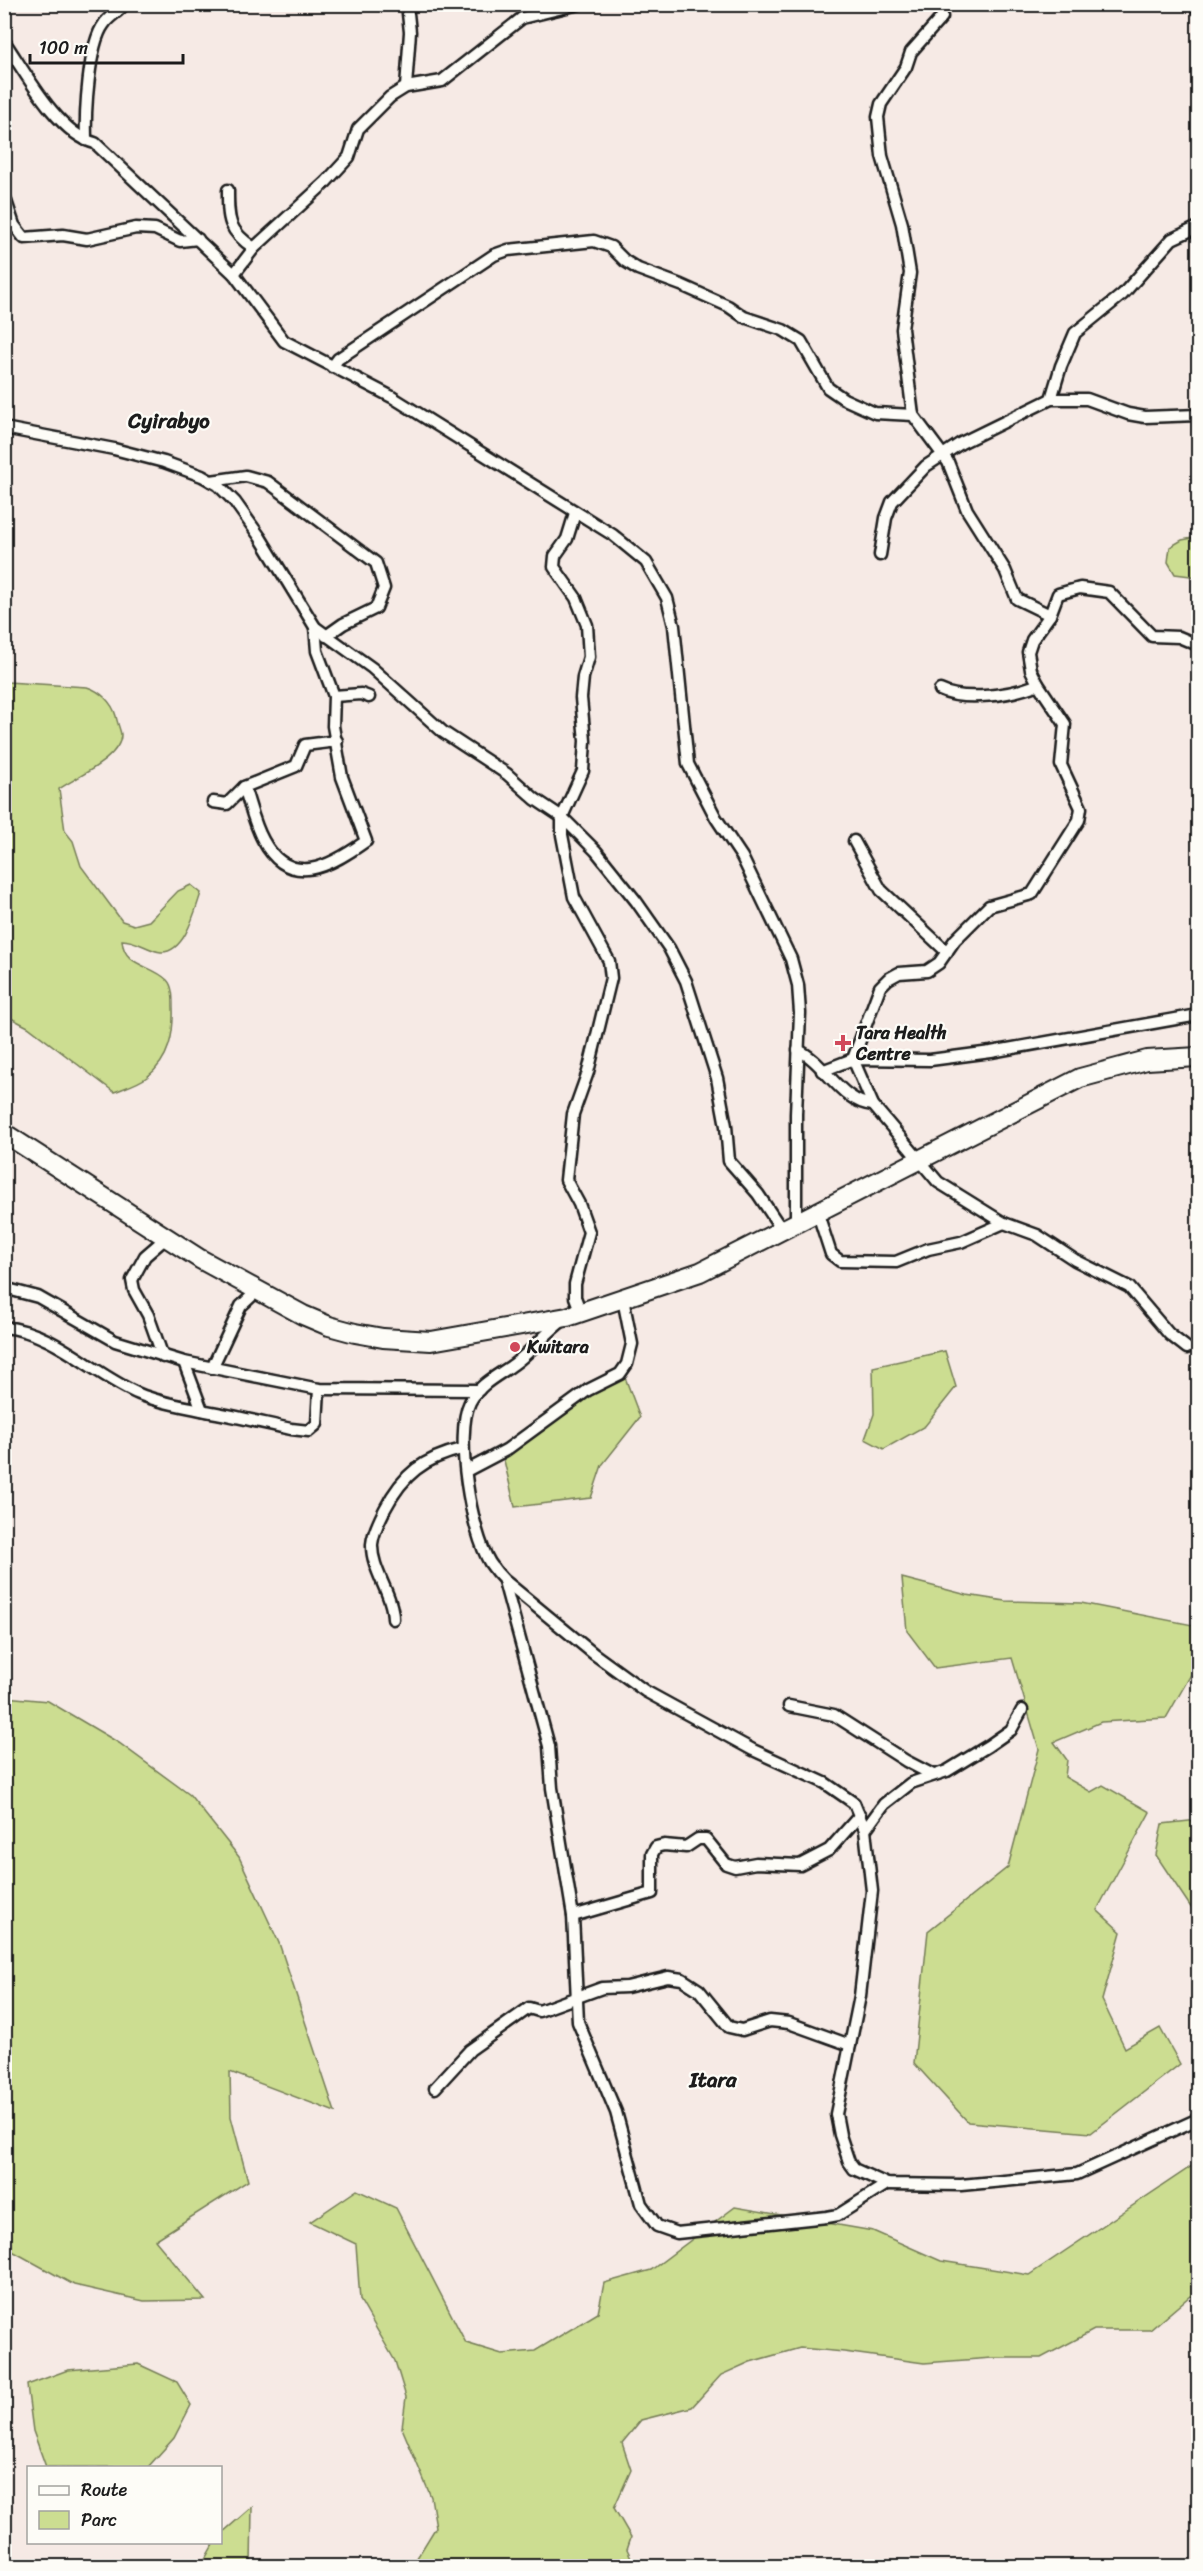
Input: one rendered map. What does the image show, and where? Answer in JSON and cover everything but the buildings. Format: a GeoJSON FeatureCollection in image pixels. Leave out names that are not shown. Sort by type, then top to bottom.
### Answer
{"type":"FeatureCollection","features":[{"type":"Feature","properties":{"kind":"highway"},"geometry":{"type":"LineString","coordinates":[[4,1133],[167,1238],[256,1292],[329,1326],[400,1340],[431,1341],[574,1315],[700,1272],[818,1214],[1080,1078],[1147,1060],[1196,1061]]}},
{"type":"Feature","properties":{"kind":"street"},"geometry":{"type":"LineString","coordinates":[[86,140],[85,116],[93,54],[103,25],[124,4]]}},
{"type":"Feature","properties":{"kind":"street"},"geometry":{"type":"LineString","coordinates":[[406,87],[410,32],[407,4]]}},
{"type":"Feature","properties":{"kind":"street"},"geometry":{"type":"LineString","coordinates":[[234,274],[254,248],[326,182],[349,157],[358,129],[390,97],[406,87],[442,81],[522,18],[579,4]]}},
{"type":"Feature","properties":{"kind":"street"},"geometry":{"type":"LineString","coordinates":[[940,4],[942,17],[911,52],[902,73],[880,104],[878,117],[882,156],[902,224],[910,273],[902,329],[914,415],[943,454],[967,510],[1005,570],[1017,598],[1050,615]]}},
{"type":"Feature","properties":{"kind":"street"},"geometry":{"type":"LineString","coordinates":[[1196,4],[1198,10]]}},
{"type":"Feature","properties":{"kind":"street"},"geometry":{"type":"LineString","coordinates":[[4,41],[49,109],[86,140],[95,143],[234,274],[284,341],[392,398],[575,513],[638,554],[658,579],[667,598],[674,626],[688,764],[716,818],[742,857],[791,959],[798,994],[798,1050],[789,1227]]}},
{"type":"Feature","properties":{"kind":"street"},"geometry":{"type":"LineString","coordinates":[[228,190],[232,229],[237,236],[254,248]]}},
{"type":"Feature","properties":{"kind":"street"},"geometry":{"type":"LineString","coordinates":[[4,195],[14,225],[24,238],[63,235],[87,239],[136,228],[155,229],[180,241],[198,239]]}},
{"type":"Feature","properties":{"kind":"street"},"geometry":{"type":"LineString","coordinates":[[1051,399],[1061,366],[1075,333],[1123,294],[1172,239],[1198,227]]}},
{"type":"Feature","properties":{"kind":"street"},"geometry":{"type":"LineString","coordinates":[[332,367],[338,359],[494,255],[508,250],[594,241],[611,247],[625,261],[638,269],[728,306],[744,317],[783,330],[801,341],[828,388],[844,399],[875,413],[914,415]]}},
{"type":"Feature","properties":{"kind":"street"},"geometry":{"type":"LineString","coordinates":[[880,555],[886,518],[892,502],[920,471],[943,454],[1051,399],[1087,399],[1128,414],[1144,417],[1198,415]]}},
{"type":"Feature","properties":{"kind":"street"},"geometry":{"type":"LineString","coordinates":[[4,428],[164,462],[211,482],[235,502],[315,627],[372,668],[443,732],[507,774],[535,799],[562,817],[596,851],[669,948],[686,981],[704,1034],[721,1101],[729,1161],[789,1227]]}},
{"type":"Feature","properties":{"kind":"street"},"geometry":{"type":"LineString","coordinates":[[211,482],[246,476],[268,482],[376,562],[384,588],[376,608],[343,624],[326,636]]}},
{"type":"Feature","properties":{"kind":"street"},"geometry":{"type":"LineString","coordinates":[[575,513],[567,539],[555,556],[554,567],[576,598],[587,625],[589,657],[583,677],[581,698],[585,741],[583,771],[562,817],[564,855],[574,897],[609,961],[611,978],[588,1072],[573,1114],[566,1180],[579,1204],[589,1232],[575,1284],[574,1315],[547,1332],[515,1363],[478,1390],[467,1411],[462,1449],[482,1542],[489,1562],[504,1581],[594,1654],[645,1691],[753,1750],[825,1783],[854,1803],[865,1830],[872,1900],[860,1996],[836,2114],[840,2135],[849,2162],[854,2169],[887,2184],[961,2185],[1077,2174],[1198,2120]]}},
{"type":"Feature","properties":{"kind":"street"},"geometry":{"type":"LineString","coordinates":[[1187,1348],[1169,1334],[1129,1287],[1075,1260],[1037,1235],[1004,1223],[938,1182],[873,1104],[853,1059],[880,987],[899,973],[927,971],[939,963],[989,906],[1032,894],[1082,814],[1060,756],[1066,729],[1064,719],[1038,684],[1031,670],[1028,652],[1032,640],[1050,615],[1058,594],[1080,588],[1109,592],[1152,636],[1179,637],[1198,645]]}},
{"type":"Feature","properties":{"kind":"street"},"geometry":{"type":"LineString","coordinates":[[244,786],[263,840],[275,856],[292,869],[305,870],[328,865],[366,841],[342,777],[332,713],[334,696],[317,651],[315,627]]}},
{"type":"Feature","properties":{"kind":"street"},"geometry":{"type":"LineString","coordinates":[[940,690],[964,698],[1026,689],[1038,684]]}},
{"type":"Feature","properties":{"kind":"street"},"geometry":{"type":"LineString","coordinates":[[334,696],[362,694],[369,697]]}},
{"type":"Feature","properties":{"kind":"street"},"geometry":{"type":"LineString","coordinates":[[213,802],[227,804],[244,786],[296,766],[305,745],[337,741]]}},
{"type":"Feature","properties":{"kind":"street"},"geometry":{"type":"LineString","coordinates":[[854,841],[881,890],[947,952]]}},
{"type":"Feature","properties":{"kind":"street"},"geometry":{"type":"LineString","coordinates":[[822,1071],[853,1059],[930,1060],[981,1054],[1198,1015]]}},
{"type":"Feature","properties":{"kind":"street"},"geometry":{"type":"LineString","coordinates":[[798,1050],[808,1055],[856,1102],[873,1104]]}},
{"type":"Feature","properties":{"kind":"street"},"geometry":{"type":"LineString","coordinates":[[818,1214],[831,1254],[840,1261],[896,1262],[928,1249],[961,1242],[1004,1223]]}},
{"type":"Feature","properties":{"kind":"street"},"geometry":{"type":"LineString","coordinates":[[163,1357],[148,1316],[134,1290],[132,1280],[145,1256],[167,1238]]}},
{"type":"Feature","properties":{"kind":"street"},"geometry":{"type":"LineString","coordinates":[[4,1288],[38,1297],[115,1341],[184,1362],[319,1389],[478,1390]]}},
{"type":"Feature","properties":{"kind":"street"},"geometry":{"type":"LineString","coordinates":[[212,1368],[241,1306],[256,1292]]}},
{"type":"Feature","properties":{"kind":"street"},"geometry":{"type":"LineString","coordinates":[[466,1471],[506,1450],[588,1390],[620,1374],[627,1364],[632,1344],[623,1299]]}},
{"type":"Feature","properties":{"kind":"street"},"geometry":{"type":"LineString","coordinates":[[4,1327],[31,1333],[70,1353],[103,1376],[141,1395],[176,1406],[309,1431],[316,1424],[319,1389]]}},
{"type":"Feature","properties":{"kind":"street"},"geometry":{"type":"LineString","coordinates":[[184,1362],[202,1410]]}},
{"type":"Feature","properties":{"kind":"street"},"geometry":{"type":"LineString","coordinates":[[393,1619],[393,1607],[385,1593],[372,1544],[377,1525],[394,1490],[406,1476],[430,1459],[462,1449]]}},
{"type":"Feature","properties":{"kind":"street"},"geometry":{"type":"LineString","coordinates":[[504,1581],[549,1746],[552,1788],[573,1916],[578,2022],[616,2112],[641,2204],[657,2226],[677,2233],[838,2215],[887,2184]]}},
{"type":"Feature","properties":{"kind":"street"},"geometry":{"type":"LineString","coordinates":[[789,1706],[834,1715],[906,1761],[933,1775]]}},
{"type":"Feature","properties":{"kind":"street"},"geometry":{"type":"LineString","coordinates":[[865,1830],[884,1804],[911,1783],[947,1772],[1011,1730],[1022,1710]]}},
{"type":"Feature","properties":{"kind":"street"},"geometry":{"type":"LineString","coordinates":[[573,1916],[652,1893],[652,1854],[656,1847],[664,1845],[686,1847],[698,1839],[706,1839],[726,1864],[735,1867],[756,1863],[800,1865],[829,1850],[860,1815]]}},
{"type":"Feature","properties":{"kind":"street"},"geometry":{"type":"LineString","coordinates":[[435,2088],[470,2050],[529,2008],[539,2011],[602,1988],[627,1987],[668,1977],[682,1979],[699,1990],[729,2027],[742,2031],[770,2021],[789,2023],[850,2045]]}},
{"type":"Feature","properties":{"kind":"green space"},"geometry":{"type":"Polygon","coordinates":[[[1198,537],[1198,577],[1175,574],[1168,562],[1170,547],[1182,540],[1198,537]]]}},
{"type":"Feature","properties":{"kind":"green space"},"geometry":{"type":"Polygon","coordinates":[[[4,679],[7,682],[87,687],[96,691],[112,706],[121,734],[114,751],[97,766],[59,789],[65,831],[73,841],[81,866],[122,921],[134,925],[149,921],[178,891],[191,885],[201,893],[188,930],[177,946],[161,952],[122,940],[124,949],[133,960],[161,975],[169,983],[172,992],[173,1017],[166,1054],[155,1070],[131,1086],[114,1092],[28,1027],[5,1015],[4,679]]]}},
{"type":"Feature","properties":{"kind":"green space"},"geometry":{"type":"Polygon","coordinates":[[[945,1351],[956,1387],[925,1426],[884,1449],[865,1439],[874,1414],[873,1367],[945,1351]]]}},
{"type":"Feature","properties":{"kind":"green space"},"geometry":{"type":"Polygon","coordinates":[[[620,1374],[626,1380],[640,1417],[602,1465],[591,1498],[515,1507],[502,1452],[620,1374]]]}},
{"type":"Feature","properties":{"kind":"green space"},"geometry":{"type":"Polygon","coordinates":[[[902,1578],[967,1595],[1005,1601],[1081,1603],[1198,1626],[1198,1669],[1193,1671],[1166,1718],[1101,1722],[1054,1742],[1067,1760],[1065,1777],[1091,1792],[1103,1785],[1150,1812],[1097,1910],[1121,1932],[1102,2000],[1125,2048],[1160,2028],[1180,2064],[1091,2133],[968,2122],[914,2063],[928,1931],[1008,1867],[1039,1749],[1012,1658],[935,1668],[907,1631],[902,1578]]]}},
{"type":"Feature","properties":{"kind":"green space"},"geometry":{"type":"Polygon","coordinates":[[[5,1697],[48,1701],[119,1743],[190,1795],[239,1857],[279,1943],[335,2112],[230,2072],[231,2117],[248,2181],[155,2240],[205,2300],[144,2301],[74,2285],[5,2247],[5,1697]]]}},
{"type":"Feature","properties":{"kind":"green space"},"geometry":{"type":"Polygon","coordinates":[[[1198,1820],[1198,1918],[1156,1855],[1162,1824],[1198,1820]]]}},
{"type":"Feature","properties":{"kind":"green space"},"geometry":{"type":"Polygon","coordinates":[[[1198,2162],[1198,2297],[1190,2296],[1150,2330],[1094,2330],[1041,2358],[992,2358],[924,2363],[800,2348],[750,2362],[721,2375],[692,2407],[641,2420],[622,2443],[631,2470],[614,2508],[631,2537],[627,2549],[635,2566],[412,2566],[436,2527],[431,2497],[402,2428],[406,2397],[395,2361],[360,2300],[356,2244],[310,2222],[357,2190],[396,2208],[466,2343],[502,2354],[535,2351],[598,2313],[604,2283],[651,2270],[735,2207],[873,2231],[941,2261],[1029,2275],[1198,2162]]]}},
{"type":"Feature","properties":{"kind":"green space"},"geometry":{"type":"Polygon","coordinates":[[[138,2364],[177,2382],[191,2405],[174,2438],[149,2466],[46,2466],[33,2431],[27,2385],[68,2370],[138,2364]]]}},
{"type":"Feature","properties":{"kind":"green space"},"geometry":{"type":"Polygon","coordinates":[[[252,2507],[251,2566],[201,2566],[213,2544],[222,2544],[222,2533],[252,2507]]]}},
{"type":"Feature","properties":{"kind":"place","name":"Tara Health Centre"},"geometry":{"type":"Point","coordinates":[843,1043]}},
{"type":"Feature","properties":{"kind":"place","name":"Kwitara"},"geometry":{"type":"Point","coordinates":[515,1347]}},
{"type":"Feature","properties":{"kind":"district","name":"Cyirabyo"},"geometry":{"type":"Point","coordinates":[169,421]}},
{"type":"Feature","properties":{"kind":"district","name":"Itara"},"geometry":{"type":"Point","coordinates":[713,2080]}}]}
